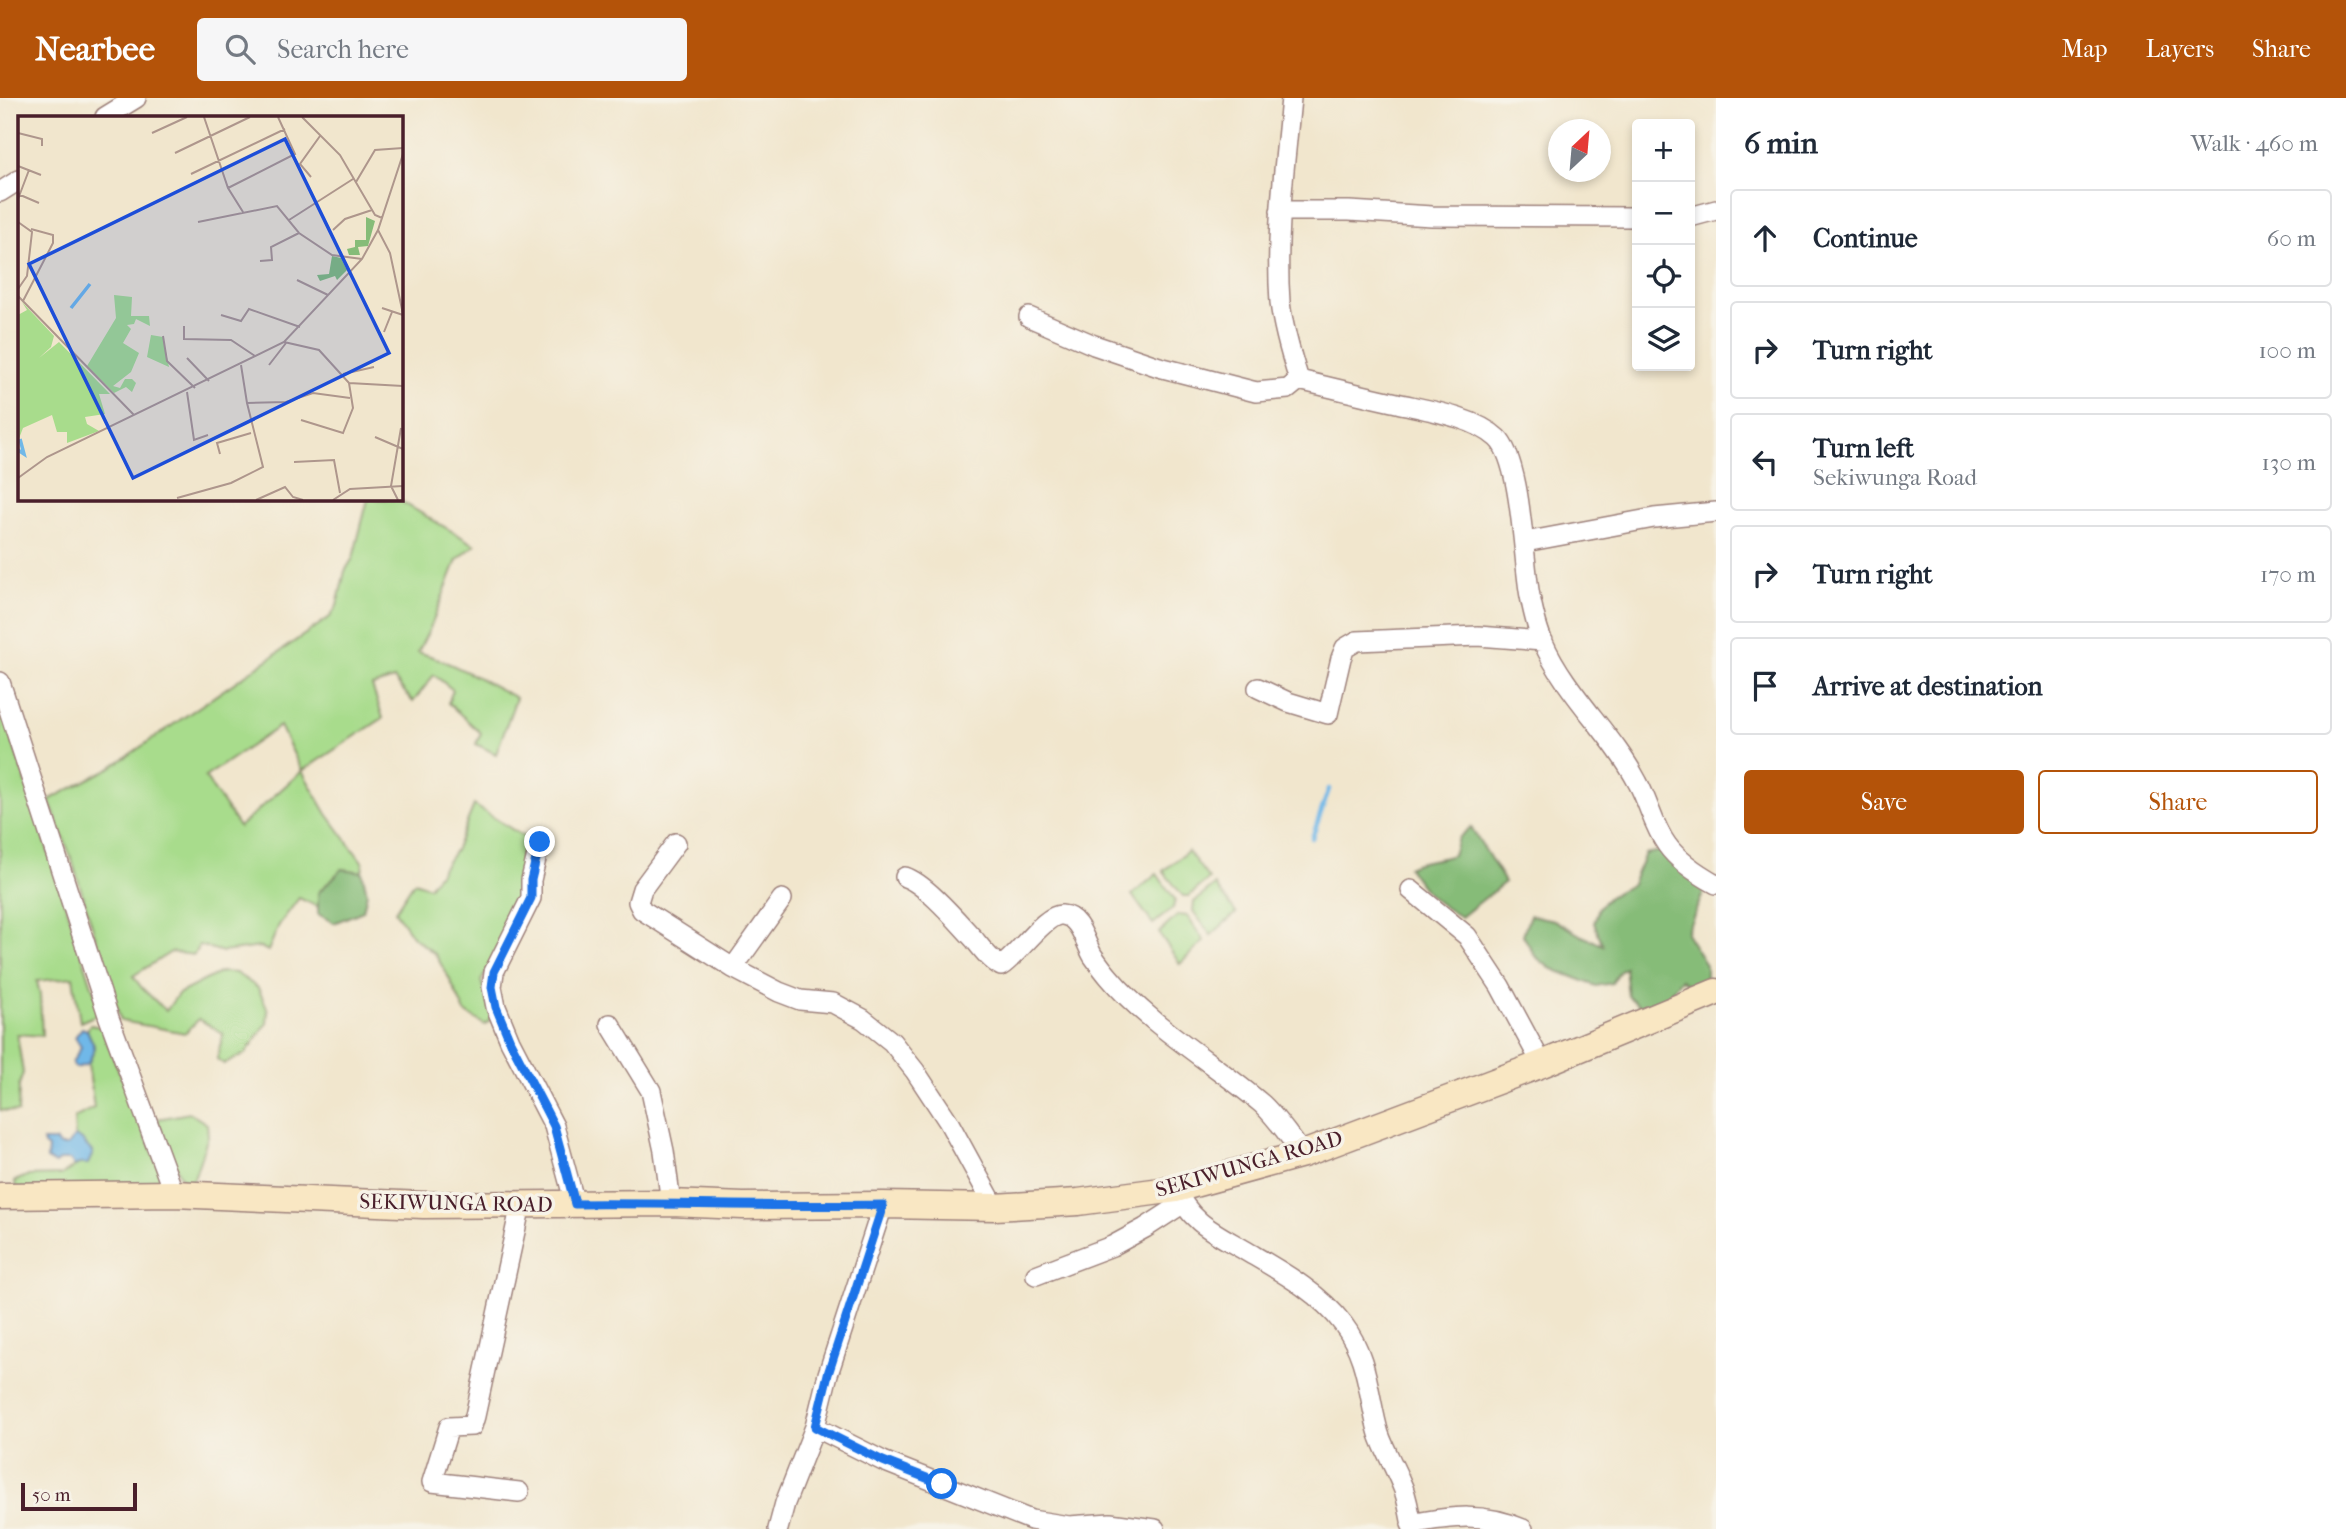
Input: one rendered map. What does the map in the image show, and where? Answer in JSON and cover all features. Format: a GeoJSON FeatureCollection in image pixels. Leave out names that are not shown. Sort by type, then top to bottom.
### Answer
{"type":"FeatureCollection","features":[{"type":"Feature","properties":{"kind":"main road","name":"SEKIWUNGA ROAD"},"geometry":{"type":"LineString","coordinates":[[0,1196],[174,1194],[423,1205],[671,1203],[995,1207],[1179,1197],[1303,1154],[1542,1064],[1716,992]]}},
{"type":"Feature","properties":{"kind":"street"},"geometry":{"type":"LineString","coordinates":[[107,116],[136,98]]}},
{"type":"Feature","properties":{"kind":"street"},"geometry":{"type":"LineString","coordinates":[[1292,98],[1280,211],[1280,303],[1288,347],[1299,380]]}},
{"type":"Feature","properties":{"kind":"street"},"geometry":{"type":"LineString","coordinates":[[0,191],[18,181]]}},
{"type":"Feature","properties":{"kind":"street"},"geometry":{"type":"LineString","coordinates":[[1695,216],[1716,210]]}},
{"type":"Feature","properties":{"kind":"street"},"geometry":{"type":"LineString","coordinates":[[1280,211],[1632,218]]}},
{"type":"Feature","properties":{"kind":"street"},"geometry":{"type":"LineString","coordinates":[[1029,317],[1094,345],[1159,367],[1256,392],[1288,389],[1299,380]]}},
{"type":"Feature","properties":{"kind":"street"},"geometry":{"type":"LineString","coordinates":[[1299,380],[1429,411],[1477,425],[1496,437],[1510,461],[1525,542],[1530,596],[1543,641],[1559,669],[1638,783],[1652,821],[1667,846],[1683,863],[1716,884]]}},
{"type":"Feature","properties":{"kind":"street"},"geometry":{"type":"LineString","coordinates":[[1525,542],[1654,518],[1716,513]]}},
{"type":"Feature","properties":{"kind":"street"},"geometry":{"type":"LineString","coordinates":[[1258,688],[1288,702],[1328,714],[1341,658],[1345,648],[1357,641],[1478,636],[1543,641]]}},
{"type":"Feature","properties":{"kind":"street"},"geometry":{"type":"LineString","coordinates":[[0,682],[109,1018],[174,1194]]}},
{"type":"Feature","properties":{"kind":"street"},"geometry":{"type":"LineString","coordinates":[[540,842],[531,880],[531,898],[494,972],[492,987],[496,1007],[510,1041],[554,1126],[575,1204]]}},
{"type":"Feature","properties":{"kind":"street"},"geometry":{"type":"LineString","coordinates":[[676,843],[642,889],[638,902],[642,910],[733,968],[800,1000],[833,1003],[863,1019],[892,1042],[948,1121],[995,1207]]}},
{"type":"Feature","properties":{"kind":"street"},"geometry":{"type":"LineString","coordinates":[[905,877],[916,881],[993,961],[1002,966],[1055,915],[1063,914],[1073,919],[1091,954],[1129,999],[1264,1106],[1303,1154]]}},
{"type":"Feature","properties":{"kind":"street"},"geometry":{"type":"LineString","coordinates":[[1410,890],[1467,936],[1500,986],[1542,1064]]}},
{"type":"Feature","properties":{"kind":"street"},"geometry":{"type":"LineString","coordinates":[[733,968],[782,899]]}},
{"type":"Feature","properties":{"kind":"street"},"geometry":{"type":"LineString","coordinates":[[610,1024],[651,1091],[664,1151],[671,1203]]}},
{"type":"Feature","properties":{"kind":"street"},"geometry":{"type":"LineString","coordinates":[[1037,1275],[1112,1246],[1179,1197],[1202,1225],[1289,1276],[1320,1300],[1343,1324],[1359,1353],[1371,1390],[1379,1433],[1402,1485],[1412,1526],[1450,1517],[1477,1516],[1523,1529]]}},
{"type":"Feature","properties":{"kind":"street"},"geometry":{"type":"LineString","coordinates":[[519,1492],[432,1482],[449,1427],[472,1426],[521,1204]]}},
{"type":"Feature","properties":{"kind":"street"},"geometry":{"type":"LineString","coordinates":[[778,1529],[785,1503],[815,1427],[828,1374],[883,1205]]}},
{"type":"Feature","properties":{"kind":"street"},"geometry":{"type":"LineString","coordinates":[[815,1427],[883,1461],[1031,1520],[1069,1526],[1110,1523],[1155,1529]]}},
{"type":"Feature","properties":{"kind":"green space"},"geometry":{"type":"Polygon","coordinates":[[[368,500],[399,500],[475,545],[457,560],[418,652],[455,666],[516,698],[496,754],[476,744],[481,733],[448,703],[453,690],[434,675],[413,702],[394,679],[372,686],[383,718],[302,771],[327,814],[363,863],[362,872],[342,869],[318,893],[318,907],[299,898],[279,925],[268,951],[260,947],[223,952],[199,945],[194,955],[171,952],[133,976],[166,1011],[178,994],[221,972],[236,973],[258,988],[268,1010],[267,1023],[245,1054],[224,1064],[217,1059],[223,1034],[199,1019],[185,1033],[121,1021],[72,860],[49,800],[110,768],[330,617],[337,606],[345,571],[353,558],[368,500]],[[280,726],[205,777],[239,827],[302,771],[280,726]]]}},
{"type":"Feature","properties":{"kind":"green space"},"geometry":{"type":"Polygon","coordinates":[[[0,703],[101,1013],[80,1022],[73,977],[37,981],[42,1036],[17,1034],[23,1073],[19,1085],[18,1112],[0,1110],[0,703]]]}},
{"type":"Feature","properties":{"kind":"green space"},"geometry":{"type":"Polygon","coordinates":[[[474,805],[535,844],[522,911],[481,981],[495,1015],[485,1025],[465,1012],[435,954],[412,936],[395,911],[414,882],[429,887],[456,849],[474,805]]]}},
{"type":"Feature","properties":{"kind":"green space"},"geometry":{"type":"Polygon","coordinates":[[[1471,827],[1505,882],[1461,917],[1431,896],[1408,867],[1453,855],[1458,838],[1471,827]]]}},
{"type":"Feature","properties":{"kind":"green space"},"geometry":{"type":"Polygon","coordinates":[[[1188,851],[1209,879],[1189,896],[1183,896],[1163,871],[1188,851]]]}},
{"type":"Feature","properties":{"kind":"green space"},"geometry":{"type":"Polygon","coordinates":[[[1661,851],[1706,887],[1686,933],[1706,965],[1706,983],[1697,992],[1681,979],[1667,1004],[1645,1011],[1628,996],[1625,968],[1612,983],[1596,986],[1550,968],[1535,956],[1523,935],[1530,915],[1554,920],[1603,945],[1594,923],[1599,907],[1609,897],[1632,884],[1645,854],[1661,851]]]}},
{"type":"Feature","properties":{"kind":"green space"},"geometry":{"type":"Polygon","coordinates":[[[342,869],[362,872],[367,893],[363,911],[334,923],[318,914],[318,893],[342,869]]]}},
{"type":"Feature","properties":{"kind":"green space"},"geometry":{"type":"Polygon","coordinates":[[[1157,874],[1175,900],[1173,908],[1153,924],[1132,895],[1157,874]]]}},
{"type":"Feature","properties":{"kind":"green space"},"geometry":{"type":"Polygon","coordinates":[[[1215,885],[1236,913],[1211,935],[1193,911],[1194,902],[1215,885]]]}},
{"type":"Feature","properties":{"kind":"green space"},"geometry":{"type":"Polygon","coordinates":[[[1178,915],[1187,916],[1204,941],[1180,964],[1159,933],[1178,915]]]}},
{"type":"Feature","properties":{"kind":"green space"},"geometry":{"type":"Polygon","coordinates":[[[90,1025],[101,1027],[163,1177],[159,1186],[16,1189],[15,1181],[27,1176],[61,1175],[79,1164],[82,1140],[75,1136],[74,1118],[94,1108],[88,1064],[95,1048],[87,1030],[90,1025]]]}},
{"type":"Feature","properties":{"kind":"green space"},"geometry":{"type":"Polygon","coordinates":[[[190,1113],[207,1124],[208,1136],[192,1184],[184,1181],[179,1174],[157,1119],[190,1113]]]}},
{"type":"Feature","properties":{"kind":"water"},"geometry":{"type":"Polygon","coordinates":[[[82,1028],[87,1030],[95,1048],[88,1064],[76,1068],[72,1063],[81,1047],[75,1037],[82,1028]]]}},
{"type":"Feature","properties":{"kind":"water"},"geometry":{"type":"Polygon","coordinates":[[[75,1136],[93,1153],[88,1164],[74,1166],[70,1160],[60,1160],[55,1164],[47,1159],[48,1148],[43,1141],[55,1141],[60,1146],[67,1146],[75,1136]]]}},
{"type":"Feature","properties":{"kind":"waterway"},"geometry":{"type":"LineString","coordinates":[[1312,838],[1329,789]]}},
{"type":"Feature","properties":{"kind":"route"},"geometry":{"type":"LineString","coordinates":[[540,842],[531,880],[531,898],[494,972],[492,987],[496,1007],[510,1041],[554,1126],[575,1204],[883,1205],[828,1374],[815,1427],[883,1461],[942,1484]]}}]}
